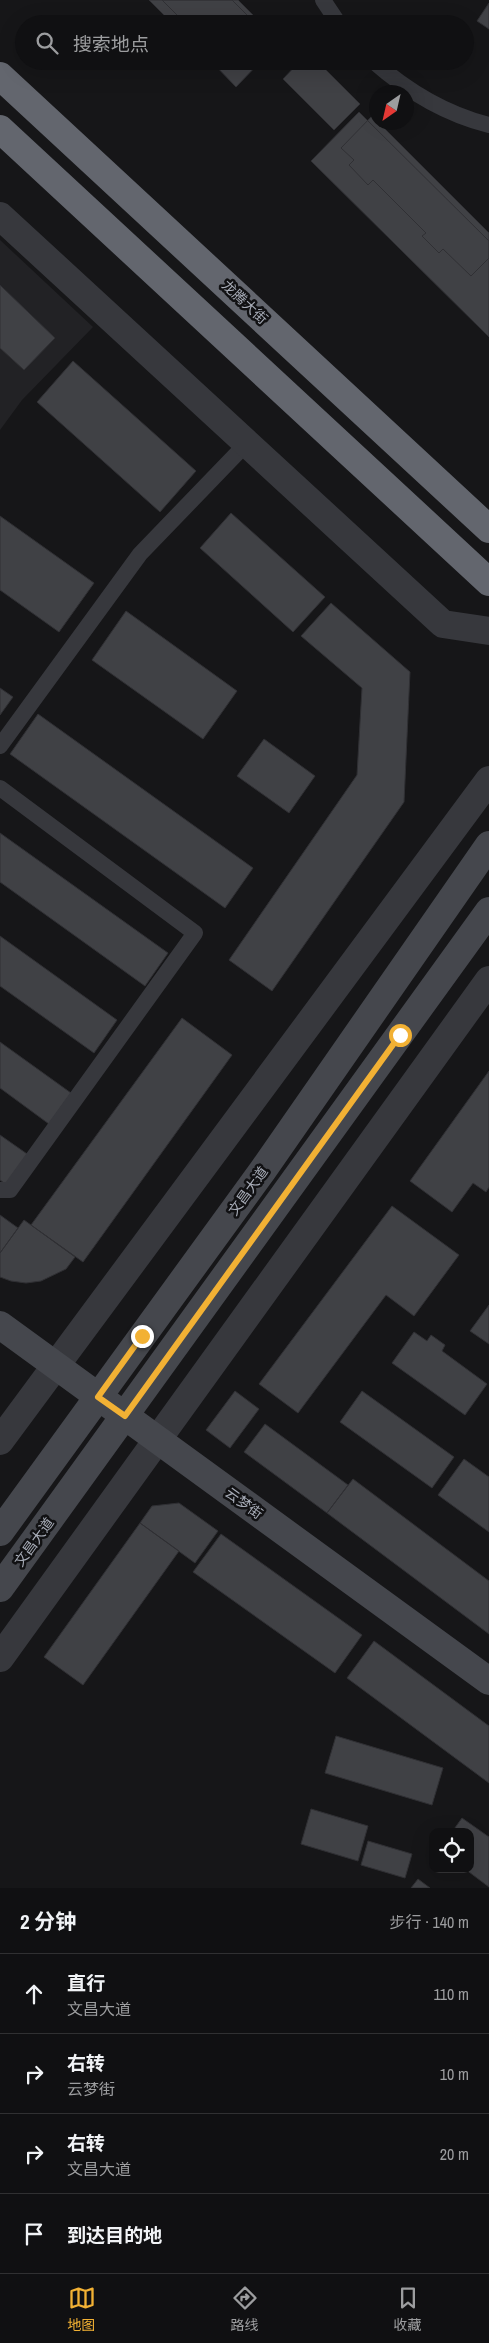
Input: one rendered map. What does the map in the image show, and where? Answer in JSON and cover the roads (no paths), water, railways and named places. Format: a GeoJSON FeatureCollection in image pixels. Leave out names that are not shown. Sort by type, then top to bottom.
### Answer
{"type":"FeatureCollection","features":[{"type":"Feature","properties":{"kind":"highway","name":"龙腾大街"},"geometry":{"type":"LineString","coordinates":[[0,76],[156,218],[489,529]]}},
{"type":"Feature","properties":{"kind":"highway"},"geometry":{"type":"LineString","coordinates":[[0,129],[489,582]]}},
{"type":"Feature","properties":{"kind":"main road"},"geometry":{"type":"LineString","coordinates":[[460,503],[489,506]]}},
{"type":"Feature","properties":{"kind":"main road","name":"文昌大道"},"geometry":{"type":"LineString","coordinates":[[0,1532],[263,1170],[489,845]]}},
{"type":"Feature","properties":{"kind":"main road","name":"文昌大道"},"geometry":{"type":"LineString","coordinates":[[0,1588],[489,911]]}},
{"type":"Feature","properties":{"kind":"main road","name":"云梦街"},"geometry":{"type":"LineString","coordinates":[[0,1325],[489,1681]]}},
{"type":"Feature","properties":{"kind":"street"},"geometry":{"type":"LineString","coordinates":[[0,216],[443,624],[489,631]]}},
{"type":"Feature","properties":{"kind":"street"},"geometry":{"type":"LineString","coordinates":[[0,1441],[489,780]]}},
{"type":"Feature","properties":{"kind":"street"},"geometry":{"type":"LineString","coordinates":[[0,1658],[489,980]]}},
{"type":"Feature","properties":{"kind":"lane"},"geometry":{"type":"LineString","coordinates":[[322,0],[333,15]]}},
{"type":"Feature","properties":{"kind":"lane"},"geometry":{"type":"LineString","coordinates":[[383,70],[432,103],[455,114],[489,125]]}},
{"type":"Feature","properties":{"kind":"lane"},"geometry":{"type":"LineString","coordinates":[[0,746],[140,554],[247,443]]}},
{"type":"Feature","properties":{"kind":"lane"},"geometry":{"type":"LineString","coordinates":[[0,788],[196,934],[10,1190],[0,1190]]}}]}
